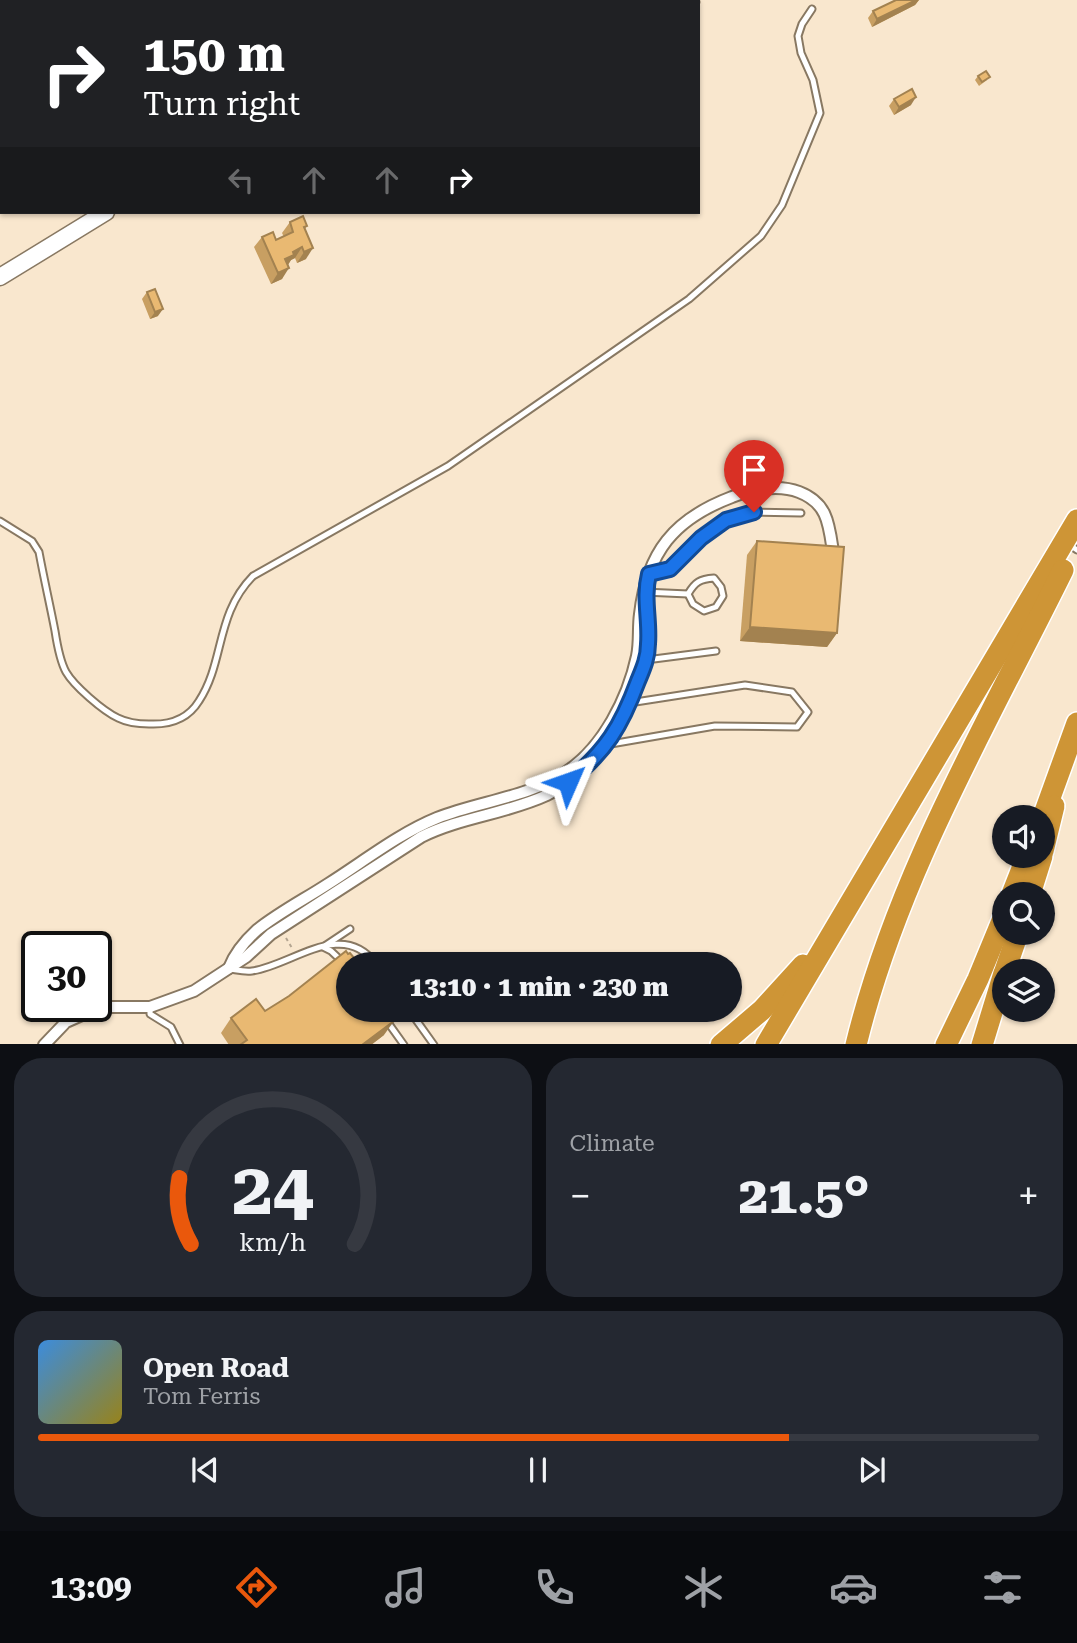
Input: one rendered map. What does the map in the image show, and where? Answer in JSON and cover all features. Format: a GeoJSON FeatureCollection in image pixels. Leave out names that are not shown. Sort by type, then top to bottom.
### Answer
{"type":"FeatureCollection","features":[{"type":"Feature","properties":{"kind":"highway"},"geometry":{"type":"LineString","coordinates":[[767,1044],[1077,520]]}},
{"type":"Feature","properties":{"kind":"highway"},"geometry":{"type":"LineString","coordinates":[[856,1044],[884,950],[927,845],[967,759],[1076,547]]}},
{"type":"Feature","properties":{"kind":"highway"},"geometry":{"type":"LineString","coordinates":[[1048,805],[1077,723]]}},
{"type":"Feature","properties":{"kind":"highway"},"geometry":{"type":"LineString","coordinates":[[1053,805],[1061,771]]}},
{"type":"Feature","properties":{"kind":"highway"},"geometry":{"type":"LineString","coordinates":[[722,1044],[773,998],[831,932]]}},
{"type":"Feature","properties":{"kind":"highway"},"geometry":{"type":"LineString","coordinates":[[946,1044],[992,945]]}},
{"type":"Feature","properties":{"kind":"highway"},"geometry":{"type":"LineString","coordinates":[[982,1044],[992,1013]]}},
{"type":"Feature","properties":{"kind":"main road"},"geometry":{"type":"LineString","coordinates":[[0,276],[103,214]]}},
{"type":"Feature","properties":{"kind":"street"},"geometry":{"type":"LineString","coordinates":[[45,1044],[66,1022],[93,1010],[105,1007],[150,1007],[194,991],[246,957],[280,928],[421,837],[441,828],[549,794],[583,770],[624,704],[641,661],[649,625],[644,592],[654,556],[663,542],[684,523],[710,506],[751,491],[778,488],[793,490],[814,500],[829,522],[832,552]]}},
{"type":"Feature","properties":{"kind":"street"},"geometry":{"type":"LineString","coordinates":[[229,968],[233,957],[258,929],[404,835],[449,814],[541,787],[569,770],[601,745]]}},
{"type":"Feature","properties":{"kind":"lane"},"geometry":{"type":"LineString","coordinates":[[0,521],[33,541],[39,552],[66,672],[93,701],[118,718],[144,724],[163,725],[186,716],[206,689],[230,608],[240,589],[253,576],[458,458],[689,299],[761,236],[782,205],[820,113],[813,80],[801,53],[798,36],[812,9]]}},
{"type":"Feature","properties":{"kind":"lane"},"geometry":{"type":"LineString","coordinates":[[751,491],[754,512]]}},
{"type":"Feature","properties":{"kind":"lane"},"geometry":{"type":"LineString","coordinates":[[649,574],[670,569],[701,538],[726,520],[754,512],[801,513]]}},
{"type":"Feature","properties":{"kind":"lane"},"geometry":{"type":"LineString","coordinates":[[714,578],[723,596],[716,607],[704,611],[693,604],[688,594],[701,579],[714,578]]}},
{"type":"Feature","properties":{"kind":"lane"},"geometry":{"type":"LineString","coordinates":[[644,592],[688,594]]}},
{"type":"Feature","properties":{"kind":"lane"},"geometry":{"type":"LineString","coordinates":[[641,661],[716,651]]}},
{"type":"Feature","properties":{"kind":"lane"},"geometry":{"type":"LineString","coordinates":[[601,745],[715,726],[797,727],[808,712],[792,692],[745,685],[624,704]]}},
{"type":"Feature","properties":{"kind":"lane"},"geometry":{"type":"LineString","coordinates":[[323,947],[350,929]]}},
{"type":"Feature","properties":{"kind":"lane"},"geometry":{"type":"LineString","coordinates":[[229,968],[253,971],[308,949],[323,947],[345,945],[365,952]]}},
{"type":"Feature","properties":{"kind":"lane"},"geometry":{"type":"LineString","coordinates":[[323,947],[336,955]]}},
{"type":"Feature","properties":{"kind":"lane"},"geometry":{"type":"LineString","coordinates":[[150,1007],[150,1014],[171,1027],[180,1044]]}},
{"type":"Feature","properties":{"kind":"lane"},"geometry":{"type":"LineString","coordinates":[[388,1022],[403,1044]]}},
{"type":"Feature","properties":{"kind":"lane"},"geometry":{"type":"LineString","coordinates":[[418,1022],[434,1044]]}},
{"type":"Feature","properties":{"kind":"path"},"geometry":{"type":"LineString","coordinates":[[280,928],[296,954]]}},
{"type":"Feature","properties":{"kind":"building"},"geometry":{"type":"Polygon","coordinates":[[[896,0],[916,0],[877,19],[873,11],[896,0]]]}},
{"type":"Feature","properties":{"kind":"building"},"geometry":{"type":"Polygon","coordinates":[[[986,71],[990,77],[982,82],[978,76],[986,71]]]}},
{"type":"Feature","properties":{"kind":"building"},"geometry":{"type":"Polygon","coordinates":[[[912,89],[916,97],[899,107],[894,99],[912,89]]]}},
{"type":"Feature","properties":{"kind":"building"},"geometry":{"type":"Polygon","coordinates":[[[303,216],[307,226],[304,227],[313,248],[304,252],[302,247],[293,252],[294,255],[285,259],[289,268],[278,273],[262,237],[273,232],[276,240],[293,232],[290,222],[303,216]]]}},
{"type":"Feature","properties":{"kind":"building"},"geometry":{"type":"Polygon","coordinates":[[[155,289],[163,309],[155,312],[147,292],[155,289]]]}},
{"type":"Feature","properties":{"kind":"building"},"geometry":{"type":"Polygon","coordinates":[[[757,541],[844,547],[837,633],[750,627],[757,541]]]}},
{"type":"Feature","properties":{"kind":"building"},"geometry":{"type":"Polygon","coordinates":[[[336,959],[336,1022],[393,1022],[363,1044],[241,1044],[247,1040],[231,1018],[256,999],[265,1011],[289,996],[336,959]]]}},
{"type":"Feature","properties":{"kind":"route"},"geometry":{"type":"LineString","coordinates":[[568,782],[606,745],[623,720],[630,703],[648,648],[649,625],[644,592],[649,574],[670,569],[701,538],[726,520],[754,512]]}}]}
